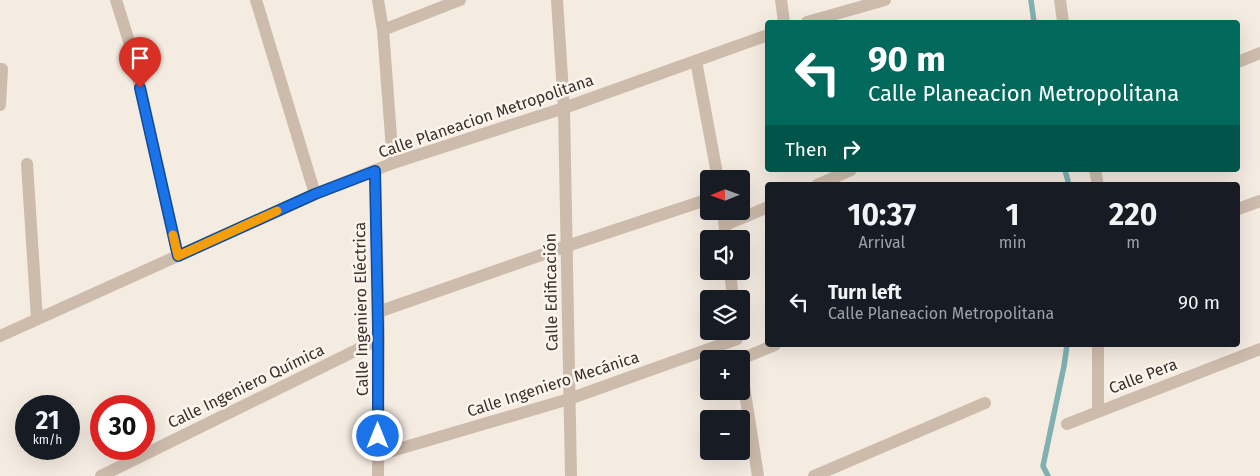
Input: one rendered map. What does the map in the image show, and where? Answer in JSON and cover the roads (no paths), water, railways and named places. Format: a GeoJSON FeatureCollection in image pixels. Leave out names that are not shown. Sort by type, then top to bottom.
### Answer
{"type":"FeatureCollection","features":[{"type":"Feature","properties":{"kind":"street"},"geometry":{"type":"LineString","coordinates":[[116,0],[132,51],[178,256]]}},
{"type":"Feature","properties":{"kind":"street"},"geometry":{"type":"LineString","coordinates":[[256,0],[315,194]]}},
{"type":"Feature","properties":{"kind":"street"},"geometry":{"type":"LineString","coordinates":[[378,0],[383,30],[393,163]]}},
{"type":"Feature","properties":{"kind":"street"},"geometry":{"type":"LineString","coordinates":[[383,30],[460,0]]}},
{"type":"Feature","properties":{"kind":"street","name":"Calle Edificación"},"geometry":{"type":"LineString","coordinates":[[557,0],[564,108],[571,476]]}},
{"type":"Feature","properties":{"kind":"street"},"geometry":{"type":"LineString","coordinates":[[781,0],[784,20]]}},
{"type":"Feature","properties":{"kind":"street"},"geometry":{"type":"LineString","coordinates":[[814,20],[885,0]]}},
{"type":"Feature","properties":{"kind":"street"},"geometry":{"type":"LineString","coordinates":[[1060,0],[1063,20]]}},
{"type":"Feature","properties":{"kind":"street","name":"Calle Planeacion Metropolitana"},"geometry":{"type":"LineString","coordinates":[[0,336],[315,194],[393,163],[564,108],[765,36]]}},
{"type":"Feature","properties":{"kind":"street"},"geometry":{"type":"LineString","coordinates":[[1240,61],[1260,53]]}},
{"type":"Feature","properties":{"kind":"street"},"geometry":{"type":"LineString","coordinates":[[696,62],[716,170]]}},
{"type":"Feature","properties":{"kind":"street"},"geometry":{"type":"LineString","coordinates":[[0,105],[2,69]]}},
{"type":"Feature","properties":{"kind":"street"},"geometry":{"type":"LineString","coordinates":[[27,164],[38,319]]}},
{"type":"Feature","properties":{"kind":"street","name":"Calle Ingeniero Eléctrica"},"geometry":{"type":"LineString","coordinates":[[375,171],[379,339],[378,476]]}},
{"type":"Feature","properties":{"kind":"street"},"geometry":{"type":"LineString","coordinates":[[824,182],[846,172]]}},
{"type":"Feature","properties":{"kind":"street"},"geometry":{"type":"LineString","coordinates":[[1240,208],[1260,201]]}},
{"type":"Feature","properties":{"kind":"street"},"geometry":{"type":"LineString","coordinates":[[378,312],[700,202]]}},
{"type":"Feature","properties":{"kind":"street"},"geometry":{"type":"LineString","coordinates":[[725,225],[765,208]]}},
{"type":"Feature","properties":{"kind":"street"},"geometry":{"type":"LineString","coordinates":[[724,220],[725,230]]}},
{"type":"Feature","properties":{"kind":"street","name":"Calle Ingeniero Química"},"geometry":{"type":"LineString","coordinates":[[101,476],[379,339]]}},
{"type":"Feature","properties":{"kind":"street","name":"Calle Ingeniero Mecánica"},"geometry":{"type":"LineString","coordinates":[[378,455],[569,398],[724,340]]}},
{"type":"Feature","properties":{"kind":"street"},"geometry":{"type":"LineString","coordinates":[[750,355],[770,347]]}},
{"type":"Feature","properties":{"kind":"street"},"geometry":{"type":"LineString","coordinates":[[1098,347],[1098,410]]}},
{"type":"Feature","properties":{"kind":"street","name":"Calle Pera"},"geometry":{"type":"LineString","coordinates":[[1067,424],[1098,410],[1260,349]]}},
{"type":"Feature","properties":{"kind":"street"},"geometry":{"type":"LineString","coordinates":[[746,400],[758,476]]}},
{"type":"Feature","properties":{"kind":"street"},"geometry":{"type":"LineString","coordinates":[[814,476],[985,403]]}},
{"type":"Feature","properties":{"kind":"waterway"},"geometry":{"type":"LineString","coordinates":[[1031,0],[1034,20]]}},
{"type":"Feature","properties":{"kind":"waterway"},"geometry":{"type":"LineString","coordinates":[[1066,172],[1068,182]]}},
{"type":"Feature","properties":{"kind":"waterway"},"geometry":{"type":"LineString","coordinates":[[1048,476],[1043,466],[1067,347]]}}]}
